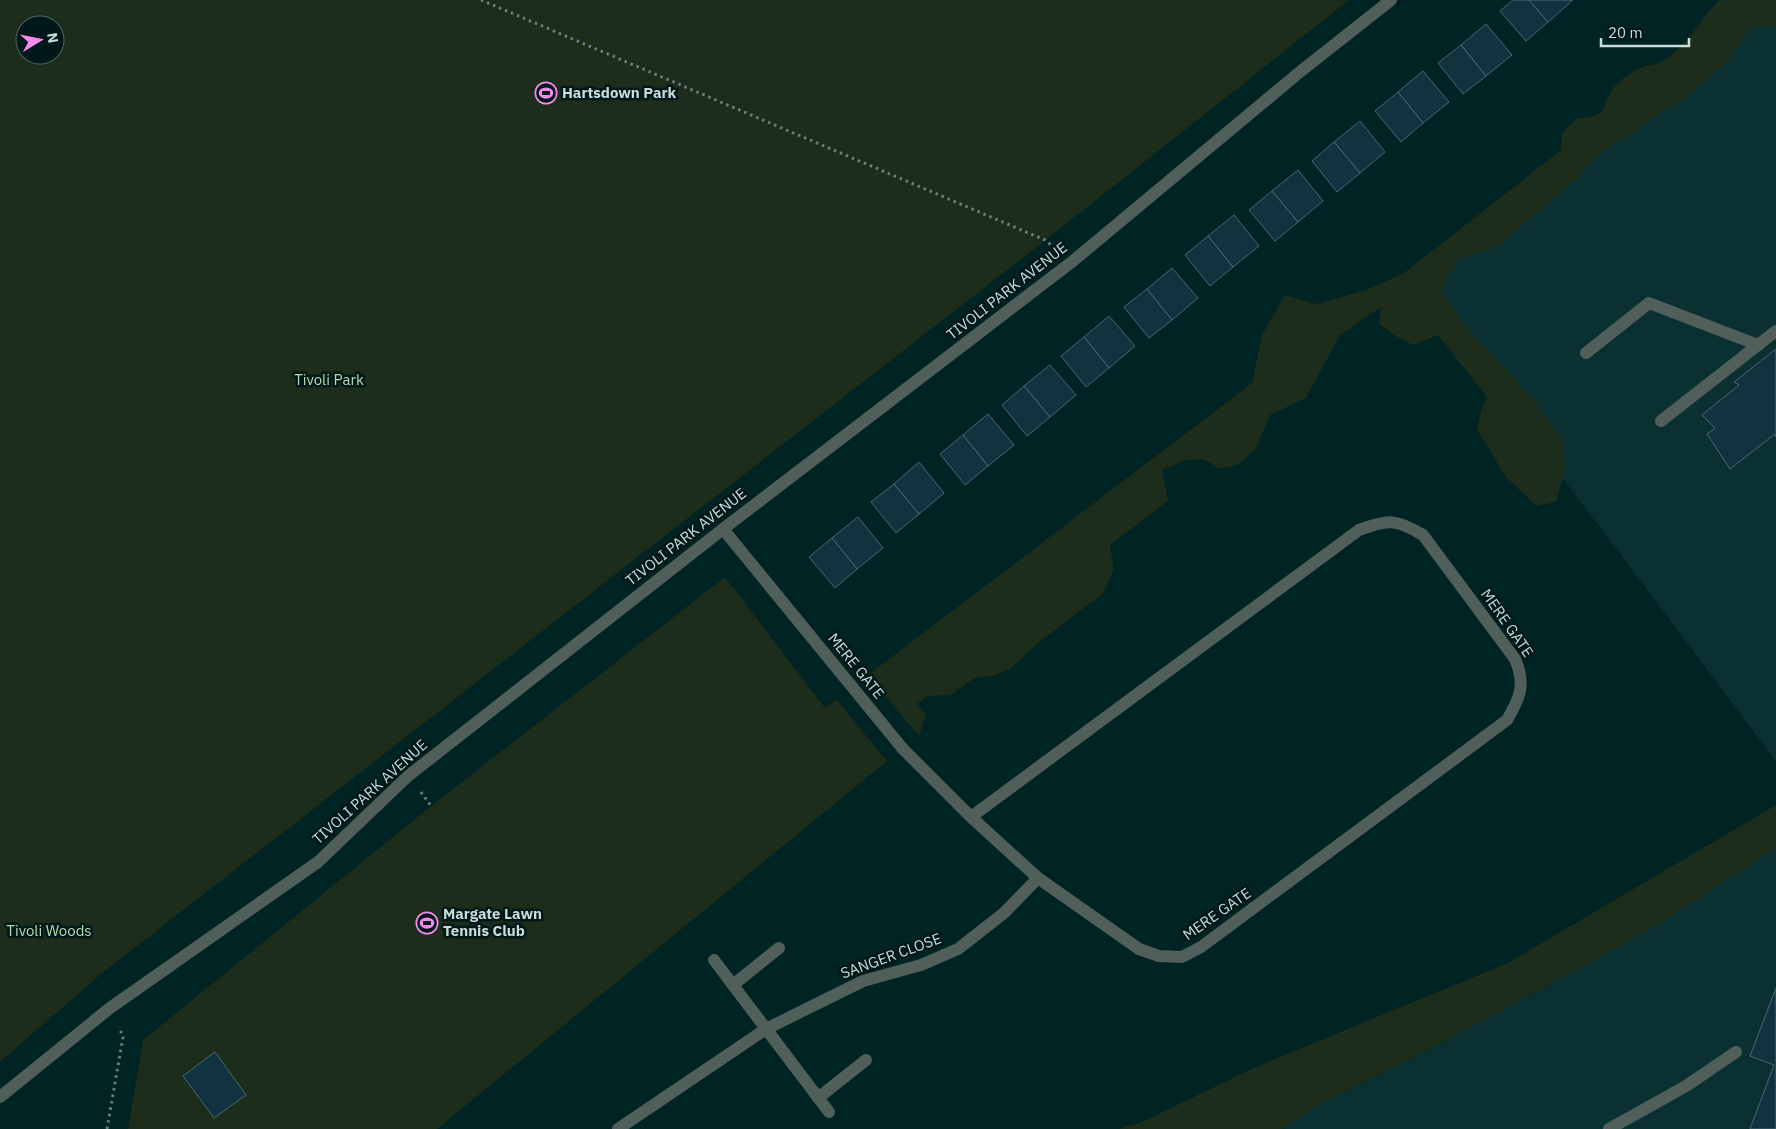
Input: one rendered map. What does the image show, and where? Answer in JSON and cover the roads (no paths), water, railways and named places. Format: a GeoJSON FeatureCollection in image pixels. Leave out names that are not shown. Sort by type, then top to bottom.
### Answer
{"type":"FeatureCollection","features":[{"type":"Feature","properties":{"kind":"street","name":"TIVOLI PARK AVENUE"},"geometry":{"type":"LineString","coordinates":[[0,1097],[110,1008],[318,862],[408,776],[722,529],[1073,262],[1301,71],[1391,0]]}},
{"type":"Feature","properties":{"kind":"street"},"geometry":{"type":"LineString","coordinates":[[1586,353],[1649,303],[1758,345]]}},
{"type":"Feature","properties":{"kind":"street"},"geometry":{"type":"LineString","coordinates":[[1661,421],[1776,332]]}},
{"type":"Feature","properties":{"kind":"street","name":"MERE GATE"},"geometry":{"type":"LineString","coordinates":[[722,529],[903,748],[971,817],[1038,878],[1139,949],[1159,956],[1182,957],[1201,947],[1508,720],[1519,701],[1521,673],[1515,659],[1423,535],[1403,523],[1382,521],[1359,530],[971,817]]}},
{"type":"Feature","properties":{"kind":"street","name":"SANGER CLOSE"},"geometry":{"type":"LineString","coordinates":[[618,1129],[766,1028],[863,981],[921,965],[958,949],[1004,913],[1038,878]]}},
{"type":"Feature","properties":{"kind":"street"},"geometry":{"type":"LineString","coordinates":[[732,984],[779,948]]}},
{"type":"Feature","properties":{"kind":"street"},"geometry":{"type":"LineString","coordinates":[[714,960],[829,1112]]}},
{"type":"Feature","properties":{"kind":"street"},"geometry":{"type":"LineString","coordinates":[[1609,1129],[1686,1086],[1736,1052]]}},
{"type":"Feature","properties":{"kind":"street"},"geometry":{"type":"LineString","coordinates":[[818,1098],[866,1060]]}},
{"type":"Feature","properties":{"kind":"place","name":"Hartsdown Park"},"geometry":{"type":"Point","coordinates":[546,93]}},
{"type":"Feature","properties":{"kind":"place","name":"Margate Lawn Tennis Club"},"geometry":{"type":"Point","coordinates":[427,923]}},
{"type":"Feature","properties":{"kind":"park label","name":"Tivoli Park"},"geometry":{"type":"Point","coordinates":[329,380]}},
{"type":"Feature","properties":{"kind":"park label","name":"Tivoli Woods"},"geometry":{"type":"Point","coordinates":[49,931]}}]}
